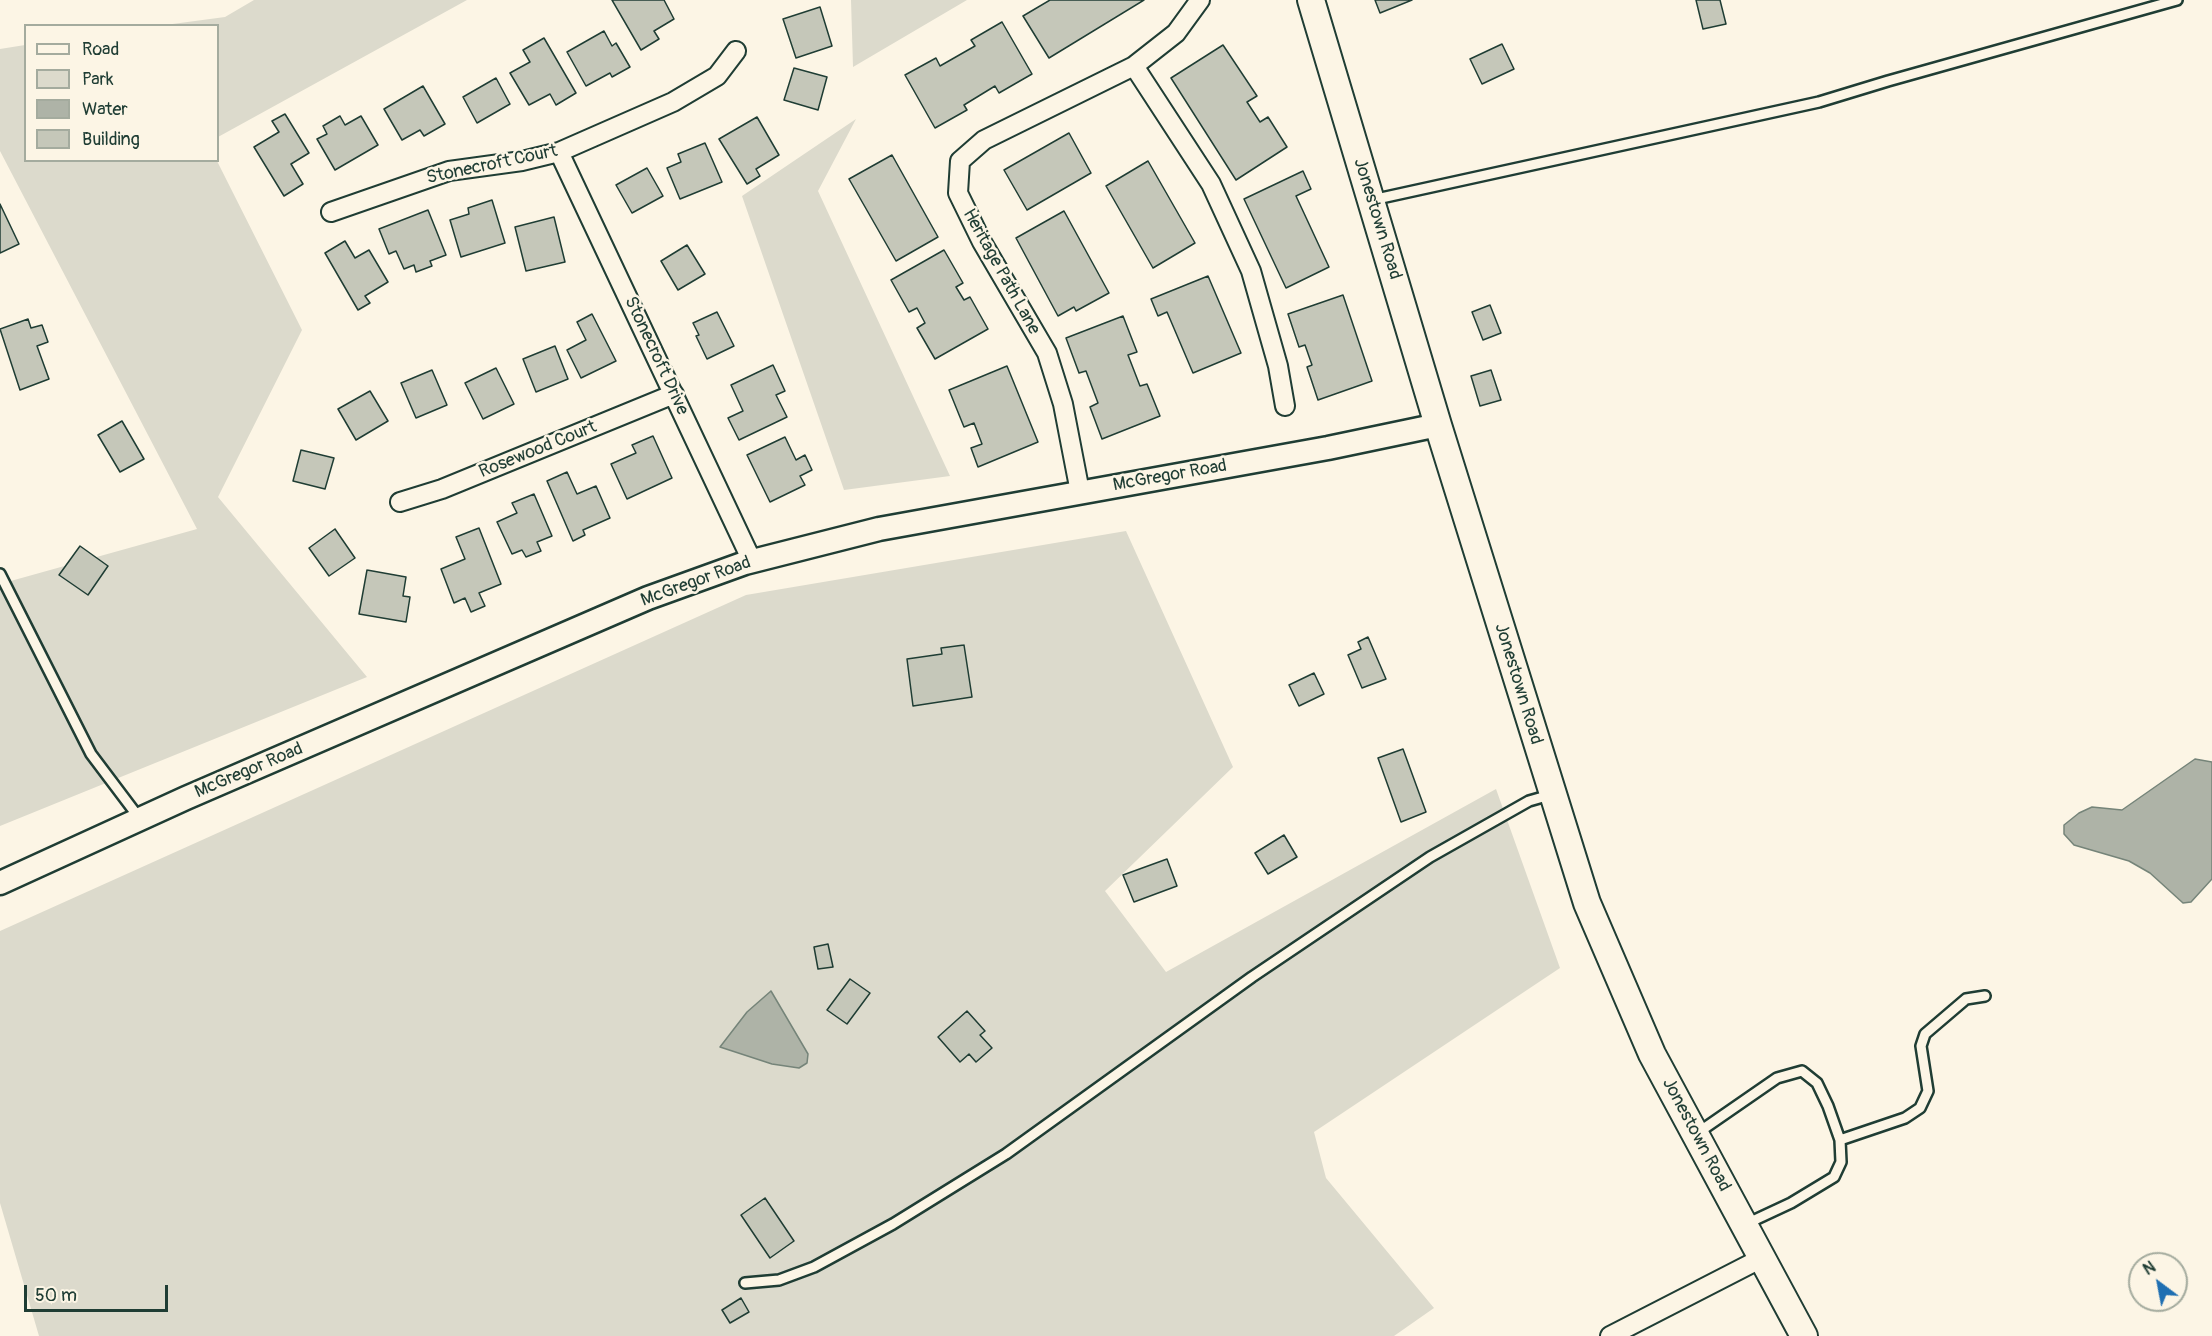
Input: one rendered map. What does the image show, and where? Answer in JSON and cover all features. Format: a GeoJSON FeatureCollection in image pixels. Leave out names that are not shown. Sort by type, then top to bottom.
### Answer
{"type":"FeatureCollection","features":[{"type":"Feature","properties":{"kind":"main road","name":"Jonestown Road"},"geometry":{"type":"LineString","coordinates":[[1311,0],[1438,425],[1587,903],[1652,1054],[1804,1336]]}},
{"type":"Feature","properties":{"kind":"street","name":"Heritage Path Lane"},"geometry":{"type":"LineString","coordinates":[[1080,492],[1063,404],[1047,353],[982,242],[958,193],[960,161],[984,140],[1134,66],[1176,33],[1200,0]]}},
{"type":"Feature","properties":{"kind":"street","name":"Stonecroft Court"},"geometry":{"type":"LineString","coordinates":[[332,212],[449,171],[522,161],[559,152],[673,102],[717,76],[736,51]]}},
{"type":"Feature","properties":{"kind":"street"},"geometry":{"type":"LineString","coordinates":[[1134,66],[1211,184],[1251,271],[1278,366],[1285,406]]}},
{"type":"Feature","properties":{"kind":"street","name":"Stonecroft Drive"},"geometry":{"type":"LineString","coordinates":[[559,152],[752,561]]}},
{"type":"Feature","properties":{"kind":"street","name":"Rosewood Court"},"geometry":{"type":"LineString","coordinates":[[399,502],[442,489],[674,394]]}},
{"type":"Feature","properties":{"kind":"street","name":"McGregor Road"},"geometry":{"type":"LineString","coordinates":[[0,883],[140,819],[648,598],[752,561],[879,529],[1328,448],[1438,425]]}},
{"type":"Feature","properties":{"kind":"street"},"geometry":{"type":"LineString","coordinates":[[1610,1336],[1762,1258]]}},
{"type":"Feature","properties":{"kind":"lane"},"geometry":{"type":"LineString","coordinates":[[1372,200],[1819,102],[2177,0]]}},
{"type":"Feature","properties":{"kind":"lane"},"geometry":{"type":"LineString","coordinates":[[0,574],[92,754],[140,819]]}},
{"type":"Feature","properties":{"kind":"lane"},"geometry":{"type":"LineString","coordinates":[[745,1283],[779,1280],[814,1267],[893,1224],[1006,1155],[1252,977],[1430,857],[1528,801],[1553,795]]}},
{"type":"Feature","properties":{"kind":"lane"},"geometry":{"type":"LineString","coordinates":[[1840,1140],[1905,1118],[1920,1108],[1928,1091],[1921,1046],[1925,1034],[1966,999],[1985,996]]}},
{"type":"Feature","properties":{"kind":"lane"},"geometry":{"type":"LineString","coordinates":[[1696,1134],[1777,1078],[1802,1071],[1817,1083],[1840,1140],[1841,1162],[1834,1178],[1791,1203],[1744,1225]]}},
{"type":"Feature","properties":{"kind":"green space"},"geometry":{"type":"Polygon","coordinates":[[[254,0],[467,0],[219,136],[219,24],[172,24],[225,17],[254,0]]]}},
{"type":"Feature","properties":{"kind":"green space"},"geometry":{"type":"Polygon","coordinates":[[[851,0],[967,0],[853,67],[851,0]]]}},
{"type":"Feature","properties":{"kind":"green space"},"geometry":{"type":"Polygon","coordinates":[[[24,45],[24,162],[218,162],[302,330],[218,497],[367,677],[0,826],[0,584],[197,529],[0,151],[0,49],[24,45]]]}},
{"type":"Feature","properties":{"kind":"green space"},"geometry":{"type":"Polygon","coordinates":[[[856,119],[818,191],[950,476],[844,490],[742,196],[856,119]]]}},
{"type":"Feature","properties":{"kind":"green space"},"geometry":{"type":"Polygon","coordinates":[[[1126,531],[1233,767],[1105,891],[1166,972],[1496,789],[1560,968],[1314,1132],[1326,1178],[1434,1308],[1394,1336],[39,1336],[0,1203],[0,931],[746,595],[1126,531]]]}},
{"type":"Feature","properties":{"kind":"water"},"geometry":{"type":"Polygon","coordinates":[[[2195,759],[2212,762],[2212,879],[2191,902],[2183,903],[2150,873],[2129,861],[2074,845],[2064,834],[2064,825],[2079,813],[2092,807],[2122,810],[2195,759]]]}},
{"type":"Feature","properties":{"kind":"water"},"geometry":{"type":"Polygon","coordinates":[[[771,991],[808,1054],[807,1063],[799,1068],[772,1064],[720,1047],[747,1012],[771,991]]]}},
{"type":"Feature","properties":{"kind":"building"},"geometry":{"type":"Polygon","coordinates":[[[612,0],[664,0],[674,19],[654,31],[659,39],[641,50],[612,0]]]}},
{"type":"Feature","properties":{"kind":"building"},"geometry":{"type":"Polygon","coordinates":[[[1050,0],[1144,0],[1049,58],[1023,16],[1050,0]]]}},
{"type":"Feature","properties":{"kind":"building"},"geometry":{"type":"Polygon","coordinates":[[[1375,0],[1412,0],[1380,13],[1375,0]]]}},
{"type":"Feature","properties":{"kind":"building"},"geometry":{"type":"Polygon","coordinates":[[[1696,0],[1720,0],[1726,24],[1703,29],[1696,0]]]}},
{"type":"Feature","properties":{"kind":"building"},"geometry":{"type":"Polygon","coordinates":[[[820,7],[832,46],[796,58],[783,19],[820,7]]]}},
{"type":"Feature","properties":{"kind":"building"},"geometry":{"type":"Polygon","coordinates":[[[1002,22],[1032,74],[999,93],[995,86],[964,105],[967,110],[935,128],[905,75],[936,58],[940,66],[975,46],[971,40],[1002,22]]]}},
{"type":"Feature","properties":{"kind":"building"},"geometry":{"type":"Polygon","coordinates":[[[604,31],[612,46],[616,43],[630,67],[612,77],[610,73],[586,86],[567,52],[604,31]]]}},
{"type":"Feature","properties":{"kind":"building"},"geometry":{"type":"Polygon","coordinates":[[[544,38],[576,93],[556,105],[550,94],[529,105],[510,73],[530,62],[523,50],[544,38]]]}},
{"type":"Feature","properties":{"kind":"building"},"geometry":{"type":"Polygon","coordinates":[[[1502,44],[1514,69],[1482,84],[1470,59],[1502,44]]]}},
{"type":"Feature","properties":{"kind":"building"},"geometry":{"type":"Polygon","coordinates":[[[1223,45],[1257,96],[1247,102],[1260,122],[1268,117],[1287,147],[1236,180],[1171,78],[1223,45]]]}},
{"type":"Feature","properties":{"kind":"building"},"geometry":{"type":"Polygon","coordinates":[[[794,68],[827,77],[818,110],[784,100],[794,68]]]}},
{"type":"Feature","properties":{"kind":"building"},"geometry":{"type":"Polygon","coordinates":[[[496,78],[510,104],[477,123],[463,97],[496,78]]]}},
{"type":"Feature","properties":{"kind":"building"},"geometry":{"type":"Polygon","coordinates":[[[423,86],[445,124],[424,136],[420,130],[402,140],[384,109],[423,86]]]}},
{"type":"Feature","properties":{"kind":"building"},"geometry":{"type":"Polygon","coordinates":[[[285,114],[309,153],[291,164],[303,184],[284,196],[254,147],[279,132],[272,121],[285,114]]]}},
{"type":"Feature","properties":{"kind":"building"},"geometry":{"type":"Polygon","coordinates":[[[340,116],[345,125],[361,116],[378,145],[335,170],[317,139],[327,134],[323,126],[340,116]]]}},
{"type":"Feature","properties":{"kind":"building"},"geometry":{"type":"Polygon","coordinates":[[[757,117],[779,155],[756,169],[760,176],[747,184],[719,139],[757,117]]]}},
{"type":"Feature","properties":{"kind":"building"},"geometry":{"type":"Polygon","coordinates":[[[1069,133],[1091,173],[1027,210],[1004,170],[1069,133]]]}},
{"type":"Feature","properties":{"kind":"building"},"geometry":{"type":"Polygon","coordinates":[[[705,143],[722,182],[680,199],[667,168],[681,162],[678,154],[705,143]]]}},
{"type":"Feature","properties":{"kind":"building"},"geometry":{"type":"Polygon","coordinates":[[[892,155],[938,237],[896,261],[849,179],[892,155]]]}},
{"type":"Feature","properties":{"kind":"building"},"geometry":{"type":"Polygon","coordinates":[[[1148,161],[1195,243],[1153,268],[1106,186],[1148,161]]]}},
{"type":"Feature","properties":{"kind":"building"},"geometry":{"type":"Polygon","coordinates":[[[647,168],[663,196],[632,213],[616,185],[647,168]]]}},
{"type":"Feature","properties":{"kind":"building"},"geometry":{"type":"Polygon","coordinates":[[[1303,171],[1311,189],[1296,196],[1329,267],[1286,288],[1244,199],[1303,171]]]}},
{"type":"Feature","properties":{"kind":"building"},"geometry":{"type":"Polygon","coordinates":[[[492,200],[505,243],[461,257],[450,220],[469,214],[468,208],[492,200]]]}},
{"type":"Feature","properties":{"kind":"building"},"geometry":{"type":"Polygon","coordinates":[[[0,204],[19,244],[0,253],[0,204]]]}},
{"type":"Feature","properties":{"kind":"building"},"geometry":{"type":"Polygon","coordinates":[[[428,210],[446,255],[430,261],[432,266],[416,272],[414,265],[404,269],[396,251],[389,254],[379,229],[428,210]]]}},
{"type":"Feature","properties":{"kind":"building"},"geometry":{"type":"Polygon","coordinates":[[[1064,211],[1109,293],[1076,311],[1074,307],[1058,316],[1016,238],[1064,211]]]}},
{"type":"Feature","properties":{"kind":"building"},"geometry":{"type":"Polygon","coordinates":[[[554,217],[565,262],[526,271],[515,227],[554,217]]]}},
{"type":"Feature","properties":{"kind":"building"},"geometry":{"type":"Polygon","coordinates":[[[345,241],[355,258],[369,250],[388,282],[365,296],[370,303],[358,310],[325,253],[345,241]]]}},
{"type":"Feature","properties":{"kind":"building"},"geometry":{"type":"Polygon","coordinates":[[[687,245],[705,274],[678,290],[661,261],[687,245]]]}},
{"type":"Feature","properties":{"kind":"building"},"geometry":{"type":"Polygon","coordinates":[[[944,250],[963,283],[956,287],[964,300],[970,297],[988,329],[935,359],[917,328],[925,323],[917,308],[909,312],[891,280],[944,250]]]}},
{"type":"Feature","properties":{"kind":"building"},"geometry":{"type":"Polygon","coordinates":[[[1208,276],[1241,353],[1193,373],[1167,312],[1158,316],[1151,299],[1208,276]]]}},
{"type":"Feature","properties":{"kind":"building"},"geometry":{"type":"Polygon","coordinates":[[[1343,295],[1372,381],[1318,400],[1307,367],[1312,365],[1305,345],[1299,347],[1288,314],[1343,295]]]}},
{"type":"Feature","properties":{"kind":"building"},"geometry":{"type":"Polygon","coordinates":[[[1490,305],[1501,333],[1483,340],[1472,312],[1490,305]]]}},
{"type":"Feature","properties":{"kind":"building"},"geometry":{"type":"Polygon","coordinates":[[[717,312],[734,346],[707,359],[696,336],[699,335],[693,323],[717,312]]]}},
{"type":"Feature","properties":{"kind":"building"},"geometry":{"type":"Polygon","coordinates":[[[592,314],[616,361],[581,378],[567,350],[586,340],[577,322],[592,314]]]}},
{"type":"Feature","properties":{"kind":"building"},"geometry":{"type":"Polygon","coordinates":[[[1123,316],[1137,352],[1128,355],[1140,386],[1147,384],[1160,416],[1102,439],[1090,407],[1098,403],[1086,371],[1079,373],[1066,338],[1123,316]]]}},
{"type":"Feature","properties":{"kind":"building"},"geometry":{"type":"Polygon","coordinates":[[[28,319],[31,328],[42,325],[48,342],[37,346],[49,379],[20,390],[0,329],[28,319]]]}},
{"type":"Feature","properties":{"kind":"building"},"geometry":{"type":"Polygon","coordinates":[[[555,346],[568,379],[536,392],[523,359],[555,346]]]}},
{"type":"Feature","properties":{"kind":"building"},"geometry":{"type":"Polygon","coordinates":[[[773,365],[785,391],[776,395],[787,417],[739,440],[728,418],[743,411],[731,385],[773,365]]]}},
{"type":"Feature","properties":{"kind":"building"},"geometry":{"type":"Polygon","coordinates":[[[1007,366],[1038,442],[978,467],[971,448],[982,444],[974,423],[964,427],[949,390],[1007,366]]]}},
{"type":"Feature","properties":{"kind":"building"},"geometry":{"type":"Polygon","coordinates":[[[496,368],[514,404],[483,419],[465,383],[496,368]]]}},
{"type":"Feature","properties":{"kind":"building"},"geometry":{"type":"Polygon","coordinates":[[[432,370],[447,405],[416,418],[401,383],[432,370]]]}},
{"type":"Feature","properties":{"kind":"building"},"geometry":{"type":"Polygon","coordinates":[[[1491,370],[1501,400],[1480,406],[1471,376],[1491,370]]]}},
{"type":"Feature","properties":{"kind":"building"},"geometry":{"type":"Polygon","coordinates":[[[370,391],[388,421],[356,440],[338,409],[370,391]]]}},
{"type":"Feature","properties":{"kind":"building"},"geometry":{"type":"Polygon","coordinates":[[[122,421],[144,459],[120,472],[98,435],[122,421]]]}},
{"type":"Feature","properties":{"kind":"building"},"geometry":{"type":"Polygon","coordinates":[[[653,436],[672,478],[627,499],[611,464],[636,453],[632,445],[653,436]]]}},
{"type":"Feature","properties":{"kind":"building"},"geometry":{"type":"Polygon","coordinates":[[[785,437],[796,460],[805,455],[812,470],[800,476],[805,485],[770,502],[747,455],[785,437]]]}},
{"type":"Feature","properties":{"kind":"building"},"geometry":{"type":"Polygon","coordinates":[[[301,450],[334,458],[325,489],[293,481],[301,450]]]}},
{"type":"Feature","properties":{"kind":"building"},"geometry":{"type":"Polygon","coordinates":[[[567,472],[577,494],[596,486],[610,518],[583,530],[585,535],[573,541],[547,481],[567,472]]]}},
{"type":"Feature","properties":{"kind":"building"},"geometry":{"type":"Polygon","coordinates":[[[534,494],[552,536],[537,542],[541,551],[526,557],[522,550],[512,554],[497,522],[517,513],[512,503],[534,494]]]}},
{"type":"Feature","properties":{"kind":"building"},"geometry":{"type":"Polygon","coordinates":[[[479,528],[501,584],[479,593],[485,606],[471,612],[465,598],[454,603],[441,569],[465,559],[456,537],[479,528]]]}},
{"type":"Feature","properties":{"kind":"building"},"geometry":{"type":"Polygon","coordinates":[[[335,529],[355,558],[329,576],[309,548],[335,529]]]}},
{"type":"Feature","properties":{"kind":"building"},"geometry":{"type":"Polygon","coordinates":[[[80,546],[108,566],[88,595],[59,575],[80,546]]]}},
{"type":"Feature","properties":{"kind":"building"},"geometry":{"type":"Polygon","coordinates":[[[367,570],[406,577],[403,596],[410,597],[406,622],[359,614],[367,570]]]}},
{"type":"Feature","properties":{"kind":"building"},"geometry":{"type":"Polygon","coordinates":[[[1368,637],[1386,679],[1362,688],[1348,655],[1361,649],[1358,642],[1368,637]]]}},
{"type":"Feature","properties":{"kind":"building"},"geometry":{"type":"Polygon","coordinates":[[[964,645],[972,697],[913,706],[907,659],[942,654],[941,648],[964,645]]]}},
{"type":"Feature","properties":{"kind":"building"},"geometry":{"type":"Polygon","coordinates":[[[1314,673],[1324,694],[1299,706],[1289,685],[1314,673]]]}},
{"type":"Feature","properties":{"kind":"building"},"geometry":{"type":"Polygon","coordinates":[[[1403,749],[1426,812],[1401,822],[1378,758],[1403,749]]]}},
{"type":"Feature","properties":{"kind":"building"},"geometry":{"type":"Polygon","coordinates":[[[1284,835],[1297,857],[1268,874],[1255,853],[1284,835]]]}},
{"type":"Feature","properties":{"kind":"building"},"geometry":{"type":"Polygon","coordinates":[[[1167,859],[1177,886],[1134,902],[1123,875],[1167,859]]]}},
{"type":"Feature","properties":{"kind":"building"},"geometry":{"type":"Polygon","coordinates":[[[828,944],[833,967],[818,969],[814,947],[828,944]]]}},
{"type":"Feature","properties":{"kind":"building"},"geometry":{"type":"Polygon","coordinates":[[[850,979],[870,993],[847,1024],[827,1010],[850,979]]]}},
{"type":"Feature","properties":{"kind":"building"},"geometry":{"type":"Polygon","coordinates":[[[967,1011],[985,1031],[980,1035],[992,1048],[976,1062],[969,1054],[960,1062],[938,1037],[967,1011]]]}},
{"type":"Feature","properties":{"kind":"building"},"geometry":{"type":"Polygon","coordinates":[[[765,1198],[794,1241],[770,1258],[741,1215],[765,1198]]]}},
{"type":"Feature","properties":{"kind":"building"},"geometry":{"type":"Polygon","coordinates":[[[741,1298],[749,1312],[730,1323],[722,1310],[741,1298]]]}}]}
